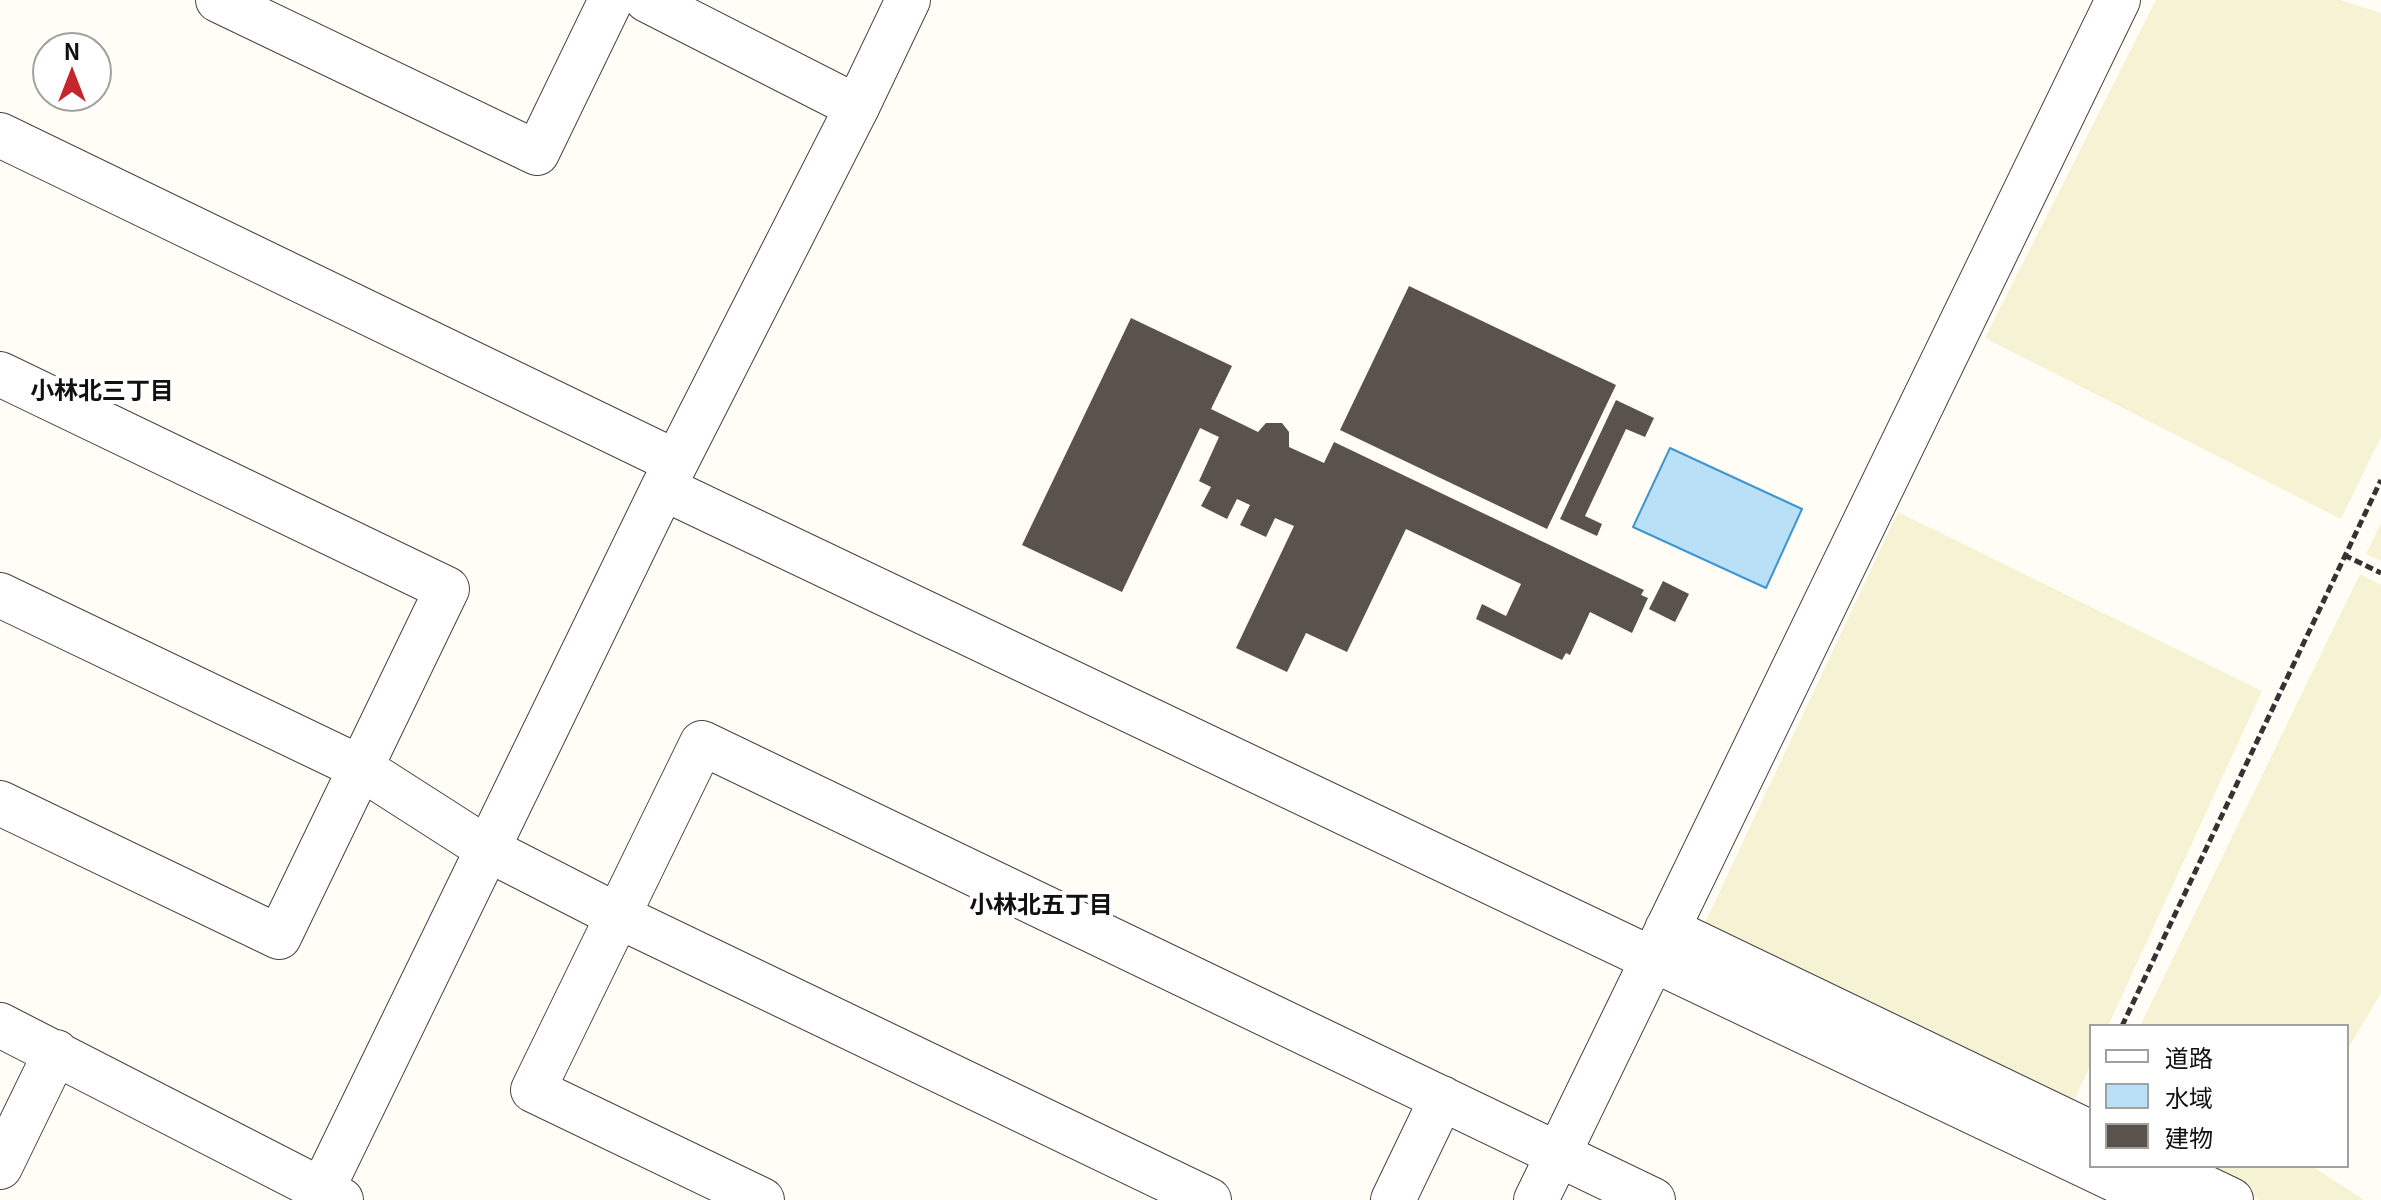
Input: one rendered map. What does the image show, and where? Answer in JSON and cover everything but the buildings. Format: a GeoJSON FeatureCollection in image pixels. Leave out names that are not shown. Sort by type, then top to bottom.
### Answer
{"type":"FeatureCollection","features":[{"type":"Feature","properties":{"kind":"street"},"geometry":{"type":"LineString","coordinates":[[218,0],[537,153],[611,0]]}},
{"type":"Feature","properties":{"kind":"street"},"geometry":{"type":"LineString","coordinates":[[647,0],[857,107]]}},
{"type":"Feature","properties":{"kind":"street"},"geometry":{"type":"LineString","coordinates":[[0,1025],[327,1197],[489,850],[670,475],[908,0]]}},
{"type":"Feature","properties":{"kind":"street"},"geometry":{"type":"LineString","coordinates":[[1536,1200],[2118,0]]}},
{"type":"Feature","properties":{"kind":"street"},"geometry":{"type":"LineString","coordinates":[[0,135],[670,475],[1660,944],[2089,1132]]}},
{"type":"Feature","properties":{"kind":"street"},"geometry":{"type":"LineString","coordinates":[[0,374],[447,589],[279,937],[0,803]]}},
{"type":"Feature","properties":{"kind":"street"},"geometry":{"type":"LineString","coordinates":[[0,595],[361,768],[489,850],[618,916],[1209,1200]]}},
{"type":"Feature","properties":{"kind":"street"},"geometry":{"type":"LineString","coordinates":[[762,1200],[533,1090],[702,743],[1653,1200]]}},
{"type":"Feature","properties":{"kind":"street"},"geometry":{"type":"LineString","coordinates":[[1660,944],[2089,1165]]}},
{"type":"Feature","properties":{"kind":"street"},"geometry":{"type":"LineString","coordinates":[[1,1162],[56,1052]]}},
{"type":"Feature","properties":{"kind":"street"},"geometry":{"type":"LineString","coordinates":[[1393,1200],[1442,1098]]}},
{"type":"Feature","properties":{"kind":"street"},"geometry":{"type":"LineString","coordinates":[[2096,1168],[2158,1200]]}},
{"type":"Feature","properties":{"kind":"street"},"geometry":{"type":"LineString","coordinates":[[2164,1168],[2231,1200]]}},
{"type":"Feature","properties":{"kind":"path"},"geometry":{"type":"LineString","coordinates":[[2123,1024],[2381,480]]}},
{"type":"Feature","properties":{"kind":"path"},"geometry":{"type":"LineString","coordinates":[[2344,555],[2381,573]]}},
{"type":"Feature","properties":{"kind":"shaded area"},"geometry":{"type":"Polygon","coordinates":[[[2156,0],[2340,0],[2381,13],[2381,437],[2341,519],[1985,338],[2156,0]]]}},
{"type":"Feature","properties":{"kind":"shaded area"},"geometry":{"type":"Polygon","coordinates":[[[1898,512],[2262,691],[2109,1024],[2089,1024],[2089,1068],[2072,1105],[1702,929],[1898,512]]]}},
{"type":"Feature","properties":{"kind":"shaded area"},"geometry":{"type":"Polygon","coordinates":[[[2381,523],[2381,561],[2366,554],[2381,523]]]}},
{"type":"Feature","properties":{"kind":"shaded area"},"geometry":{"type":"Polygon","coordinates":[[[2360,574],[2381,585],[2381,993],[2349,1047],[2349,1024],[2141,1024],[2360,574]]]}},
{"type":"Feature","properties":{"kind":"shaded area"},"geometry":{"type":"Polygon","coordinates":[[[2192,1168],[2315,1168],[2364,1200],[2260,1200],[2192,1168]]]}},
{"type":"Feature","properties":{"kind":"water"},"geometry":{"type":"Polygon","coordinates":[[[1670,448],[1802,509],[1766,588],[1633,527],[1670,448]]]}},
{"type":"Feature","properties":{"kind":"district","name":"小林北三丁目"},"geometry":{"type":"Point","coordinates":[102,390]}},
{"type":"Feature","properties":{"kind":"district","name":"小林北五丁目"},"geometry":{"type":"Point","coordinates":[1041,904]}}]}
